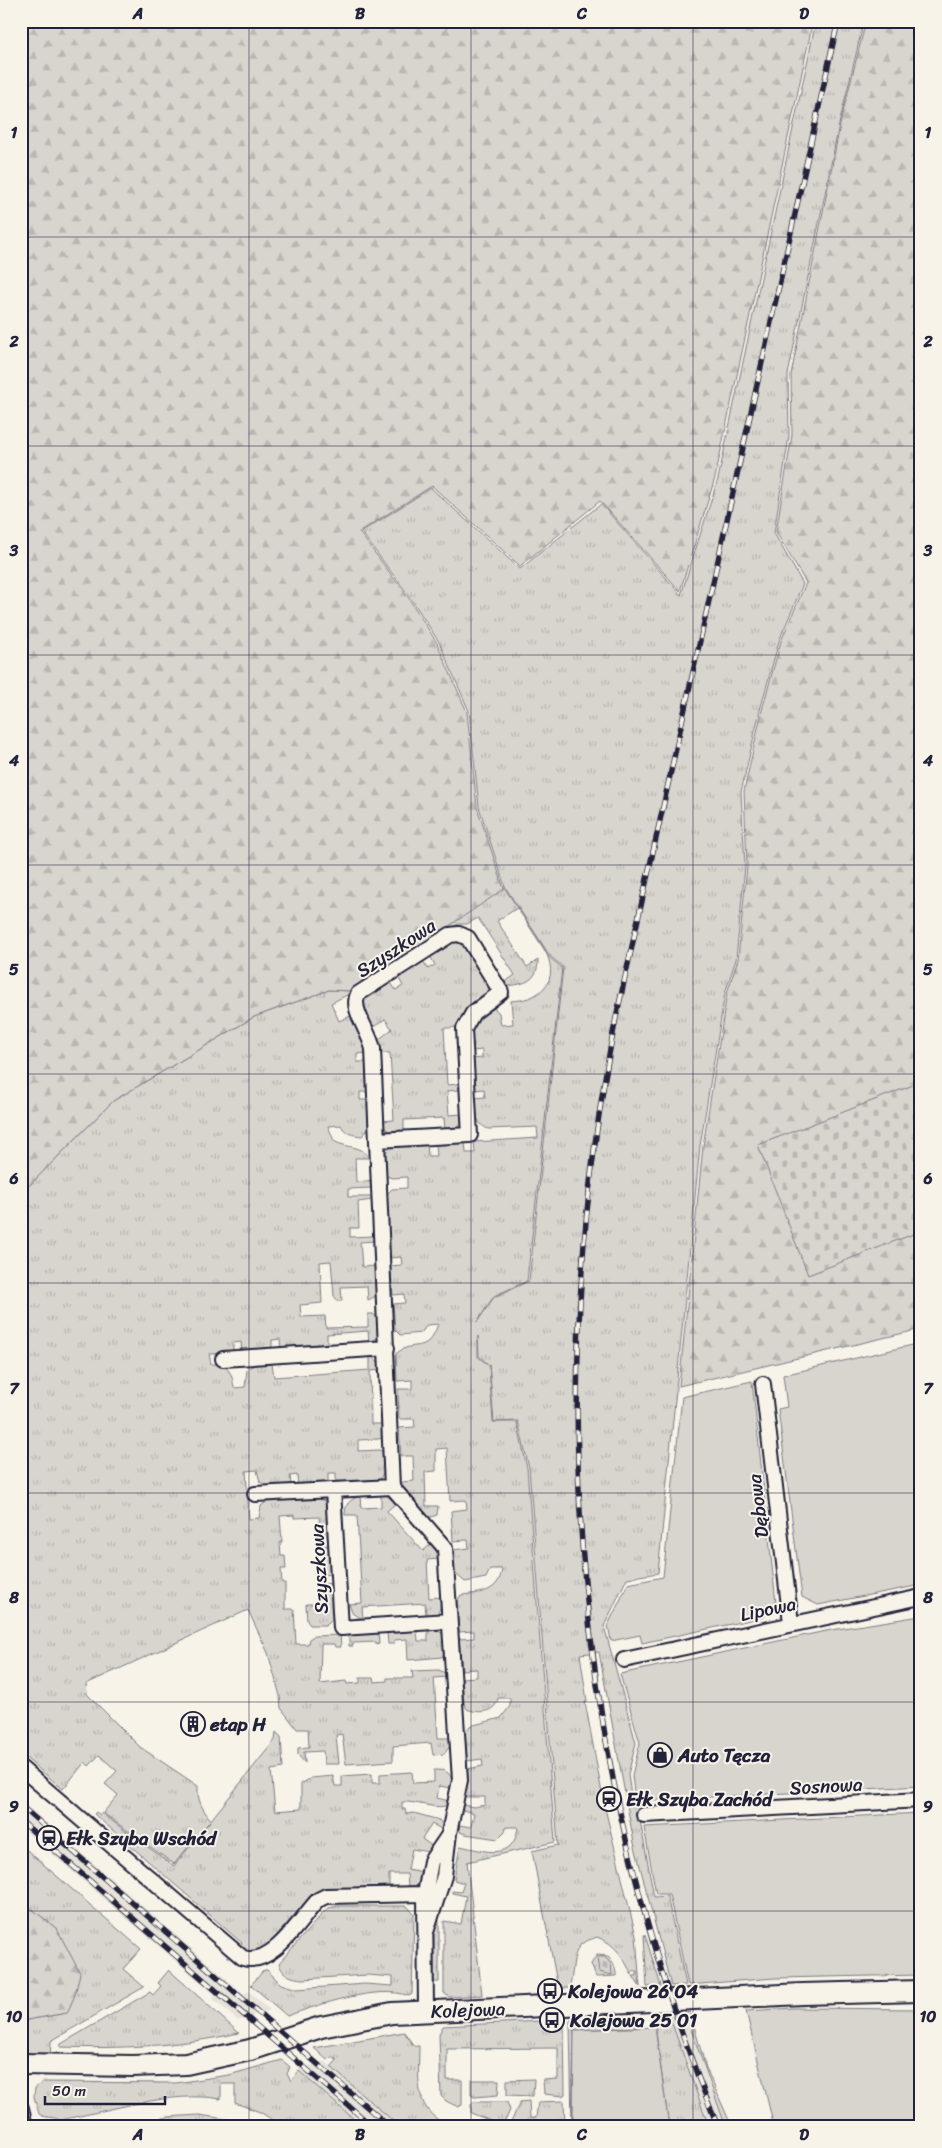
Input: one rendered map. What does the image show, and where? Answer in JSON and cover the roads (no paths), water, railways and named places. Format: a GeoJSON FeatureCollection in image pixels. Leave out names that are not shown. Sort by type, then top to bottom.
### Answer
{"type":"FeatureCollection","features":[{"type":"Feature","properties":{"kind":"street","name":"Szyszkowa"},"geometry":{"type":"LineString","coordinates":[[377,1140],[470,1135],[464,1029],[473,1013],[501,992],[468,938],[459,934],[450,935],[358,994],[355,1001],[355,1008],[370,1035],[373,1049],[392,1487]]}},
{"type":"Feature","properties":{"kind":"street"},"geometry":{"type":"LineString","coordinates":[[223,1359],[387,1348]]}},
{"type":"Feature","properties":{"kind":"street","name":"Dębowa"},"geometry":{"type":"LineString","coordinates":[[763,1384],[790,1623]]}},
{"type":"Feature","properties":{"kind":"street"},"geometry":{"type":"LineString","coordinates":[[255,1494],[392,1487],[445,1548],[460,1780],[449,1833],[444,1876],[426,1932]]}},
{"type":"Feature","properties":{"kind":"street","name":"Szyszkowa"},"geometry":{"type":"LineString","coordinates":[[333,1490],[341,1628],[450,1620]]}},
{"type":"Feature","properties":{"kind":"street","name":"Lipowa"},"geometry":{"type":"LineString","coordinates":[[624,1660],[790,1623],[921,1597]]}},
{"type":"Feature","properties":{"kind":"street"},"geometry":{"type":"LineString","coordinates":[[21,1768],[243,1958],[257,1959],[271,1953],[318,1900],[326,1896],[425,1894]]}},
{"type":"Feature","properties":{"kind":"street","name":"Sosnowa"},"geometry":{"type":"LineString","coordinates":[[644,1814],[921,1800]]}},
{"type":"Feature","properties":{"kind":"street"},"geometry":{"type":"LineString","coordinates":[[426,2012],[425,1894],[430,1862],[449,1833]]}},
{"type":"Feature","properties":{"kind":"street","name":"Kolejowa"},"geometry":{"type":"LineString","coordinates":[[21,2064],[150,2066],[186,2064],[243,2052],[311,2030],[392,2013],[803,1994],[921,1991]]}},
{"type":"Feature","properties":{"kind":"street"},"geometry":{"type":"LineString","coordinates":[[21,2108],[25,2127]]}},
{"type":"Feature","properties":{"kind":"railway"},"geometry":{"type":"LineString","coordinates":[[718,2127],[669,1994],[630,1858],[602,1720],[585,1580],[578,1439],[580,1298],[593,1158],[616,1018],[838,21]]}},
{"type":"Feature","properties":{"kind":"railway"},"geometry":{"type":"LineString","coordinates":[[21,1806],[390,2127]]}},
{"type":"Feature","properties":{"kind":"railway"},"geometry":{"type":"LineString","coordinates":[[21,1821],[373,2127]]}},
{"type":"Feature","properties":{"kind":"place","name":"etap H"},"geometry":{"type":"Point","coordinates":[193,1724]}},
{"type":"Feature","properties":{"kind":"place","name":"Auto Tęcza"},"geometry":{"type":"Point","coordinates":[660,1755]}},
{"type":"Feature","properties":{"kind":"place","name":"Ełk Szyba Zachód"},"geometry":{"type":"Point","coordinates":[609,1799]}},
{"type":"Feature","properties":{"kind":"place","name":"Ełk Szyba Wschód"},"geometry":{"type":"Point","coordinates":[49,1838]}},
{"type":"Feature","properties":{"kind":"place","name":"Kolejowa 26 04"},"geometry":{"type":"Point","coordinates":[550,1991]}},
{"type":"Feature","properties":{"kind":"place","name":"Kolejowa 25 01"},"geometry":{"type":"Point","coordinates":[552,2020]}}]}
